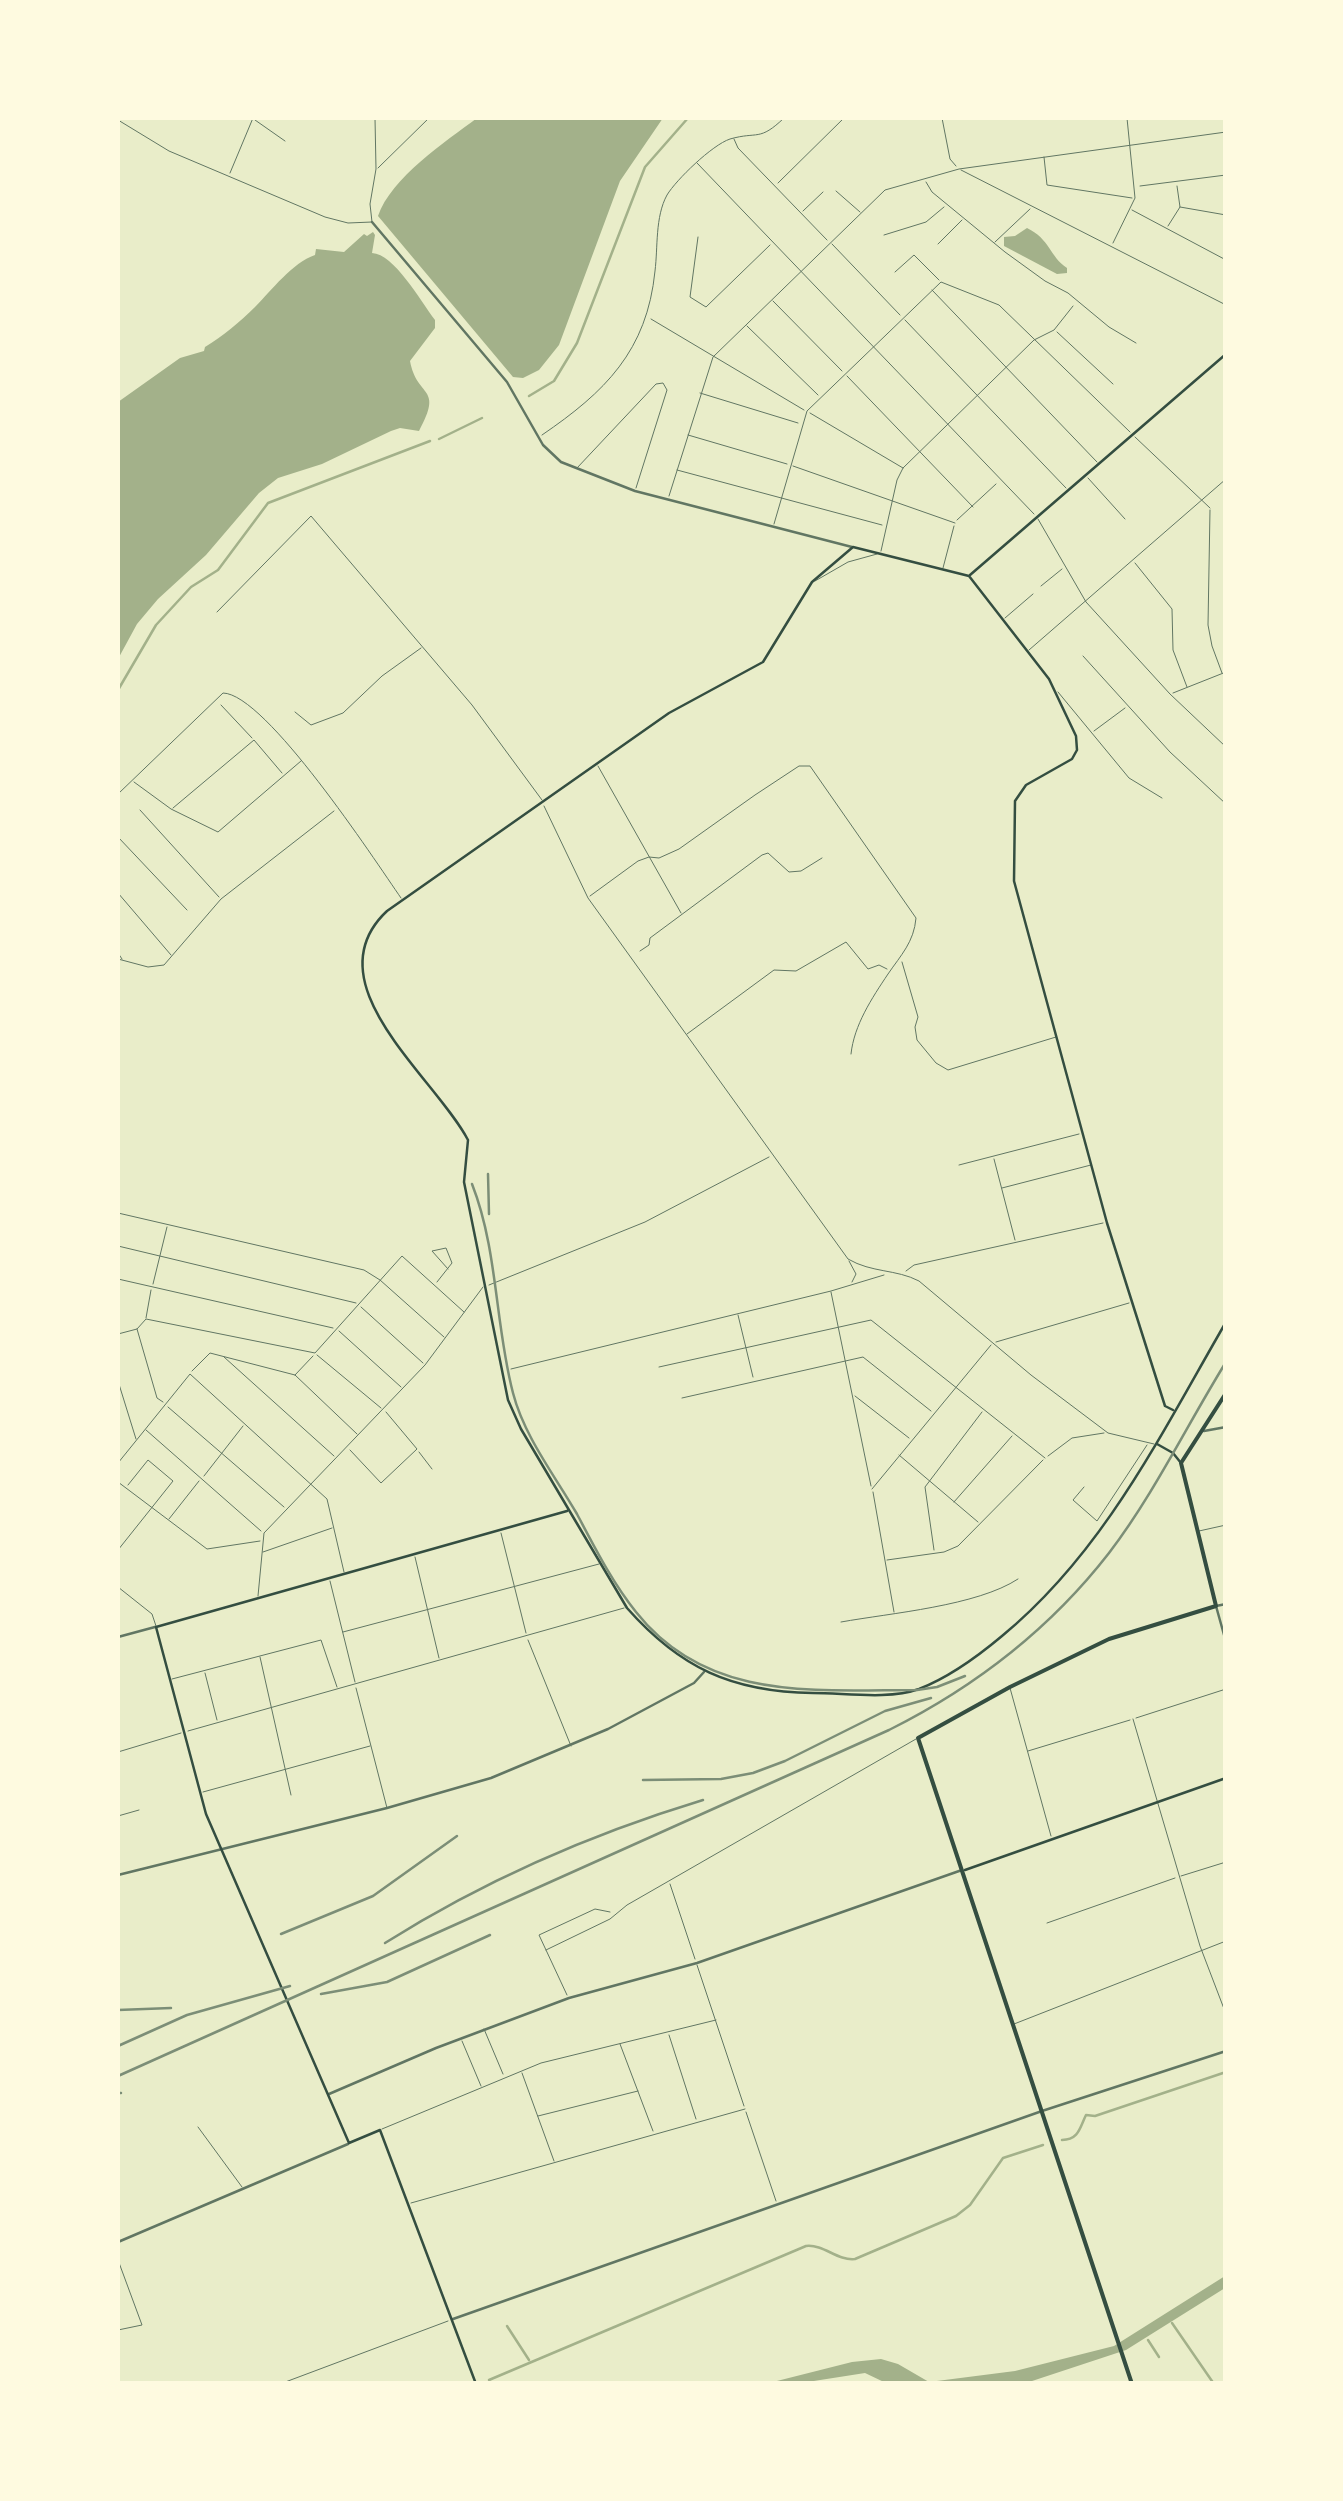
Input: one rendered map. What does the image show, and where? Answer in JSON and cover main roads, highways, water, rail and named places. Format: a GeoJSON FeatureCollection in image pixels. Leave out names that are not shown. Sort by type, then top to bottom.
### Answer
{"type":"FeatureCollection","features":[{"type":"Feature","properties":{"kind":"main road"},"geometry":{"type":"LineString","coordinates":[[969,576],[1226,354]]}},
{"type":"Feature","properties":{"kind":"main road"},"geometry":{"type":"LineString","coordinates":[[1174,1411],[1165,1406],[1107,1222],[1018,900],[1013,808],[1026,785],[1072,759],[1077,750],[1076,736],[1029,650],[969,576],[853,547],[812,582],[763,662],[680,706],[597,763],[402,900],[367,934],[362,954],[370,1000],[468,1140],[464,1182],[508,1400],[521,1430],[627,1608],[650,1634],[705,1671],[764,1691],[876,1694],[904,1692],[931,1683],[973,1659],[1018,1622],[1093,1542],[1156,1444],[1226,1322]]}},
{"type":"Feature","properties":{"kind":"main road"},"geometry":{"type":"LineString","coordinates":[[1182,1463],[1226,1392]]}},
{"type":"Feature","properties":{"kind":"main road"},"geometry":{"type":"LineString","coordinates":[[1132,2384],[918,1738],[1109,1638],[1216,1606],[1182,1463],[1156,1444]]}},
{"type":"Feature","properties":{"kind":"main road"},"geometry":{"type":"LineString","coordinates":[[476,2384],[380,2130],[350,2144],[220,1850],[200,1793],[156,1627],[568,1511]]}},
{"type":"Feature","properties":{"kind":"main road"},"geometry":{"type":"LineString","coordinates":[[964,1870],[1226,1778]]}},
{"type":"Feature","properties":{"kind":"waterway"},"geometry":{"type":"LineString","coordinates":[[529,396],[554,381],[577,343],[645,167],[688,118]]}},
{"type":"Feature","properties":{"kind":"waterway"},"geometry":{"type":"LineString","coordinates":[[439,439],[482,418]]}},
{"type":"Feature","properties":{"kind":"waterway"},"geometry":{"type":"LineString","coordinates":[[118,690],[156,625],[191,587],[218,570],[268,503],[430,441]]}},
{"type":"Feature","properties":{"kind":"waterway"},"geometry":{"type":"LineString","coordinates":[[1062,2140],[1075,2135],[1086,2115],[1095,2116],[1226,2072]]}},
{"type":"Feature","properties":{"kind":"waterway"},"geometry":{"type":"LineString","coordinates":[[489,2380],[806,2246],[855,2259],[956,2216],[970,2205],[1003,2158],[1043,2145]]}},
{"type":"Feature","properties":{"kind":"waterway"},"geometry":{"type":"LineString","coordinates":[[1172,2323],[1214,2384]]}},
{"type":"Feature","properties":{"kind":"waterway"},"geometry":{"type":"LineString","coordinates":[[507,2326],[529,2360]]}},
{"type":"Feature","properties":{"kind":"waterway"},"geometry":{"type":"LineString","coordinates":[[1148,2340],[1159,2357]]}},
{"type":"Feature","properties":{"kind":"railway"},"geometry":{"type":"LineString","coordinates":[[488,1174],[489,1214]]}},
{"type":"Feature","properties":{"kind":"railway"},"geometry":{"type":"LineString","coordinates":[[472,1184],[487,1235],[507,1367],[518,1409],[619,1589],[664,1641],[695,1662],[765,1685],[917,1690],[965,1676]]}},
{"type":"Feature","properties":{"kind":"railway"},"geometry":{"type":"LineString","coordinates":[[118,2076],[889,1730],[951,1695],[1009,1654],[1086,1581],[1156,1483],[1226,1362]]}},
{"type":"Feature","properties":{"kind":"railway"},"geometry":{"type":"LineString","coordinates":[[643,1780],[721,1779],[753,1773],[885,1711],[931,1698]]}},
{"type":"Feature","properties":{"kind":"railway"},"geometry":{"type":"LineString","coordinates":[[385,1943],[461,1899],[540,1861],[703,1800]]}},
{"type":"Feature","properties":{"kind":"railway"},"geometry":{"type":"LineString","coordinates":[[281,1934],[373,1896],[457,1836]]}},
{"type":"Feature","properties":{"kind":"railway"},"geometry":{"type":"LineString","coordinates":[[321,1994],[387,1982],[490,1935]]}},
{"type":"Feature","properties":{"kind":"railway"},"geometry":{"type":"LineString","coordinates":[[118,2046],[187,2015],[290,1986]]}},
{"type":"Feature","properties":{"kind":"railway"},"geometry":{"type":"LineString","coordinates":[[118,2010],[171,2008]]}}]}
